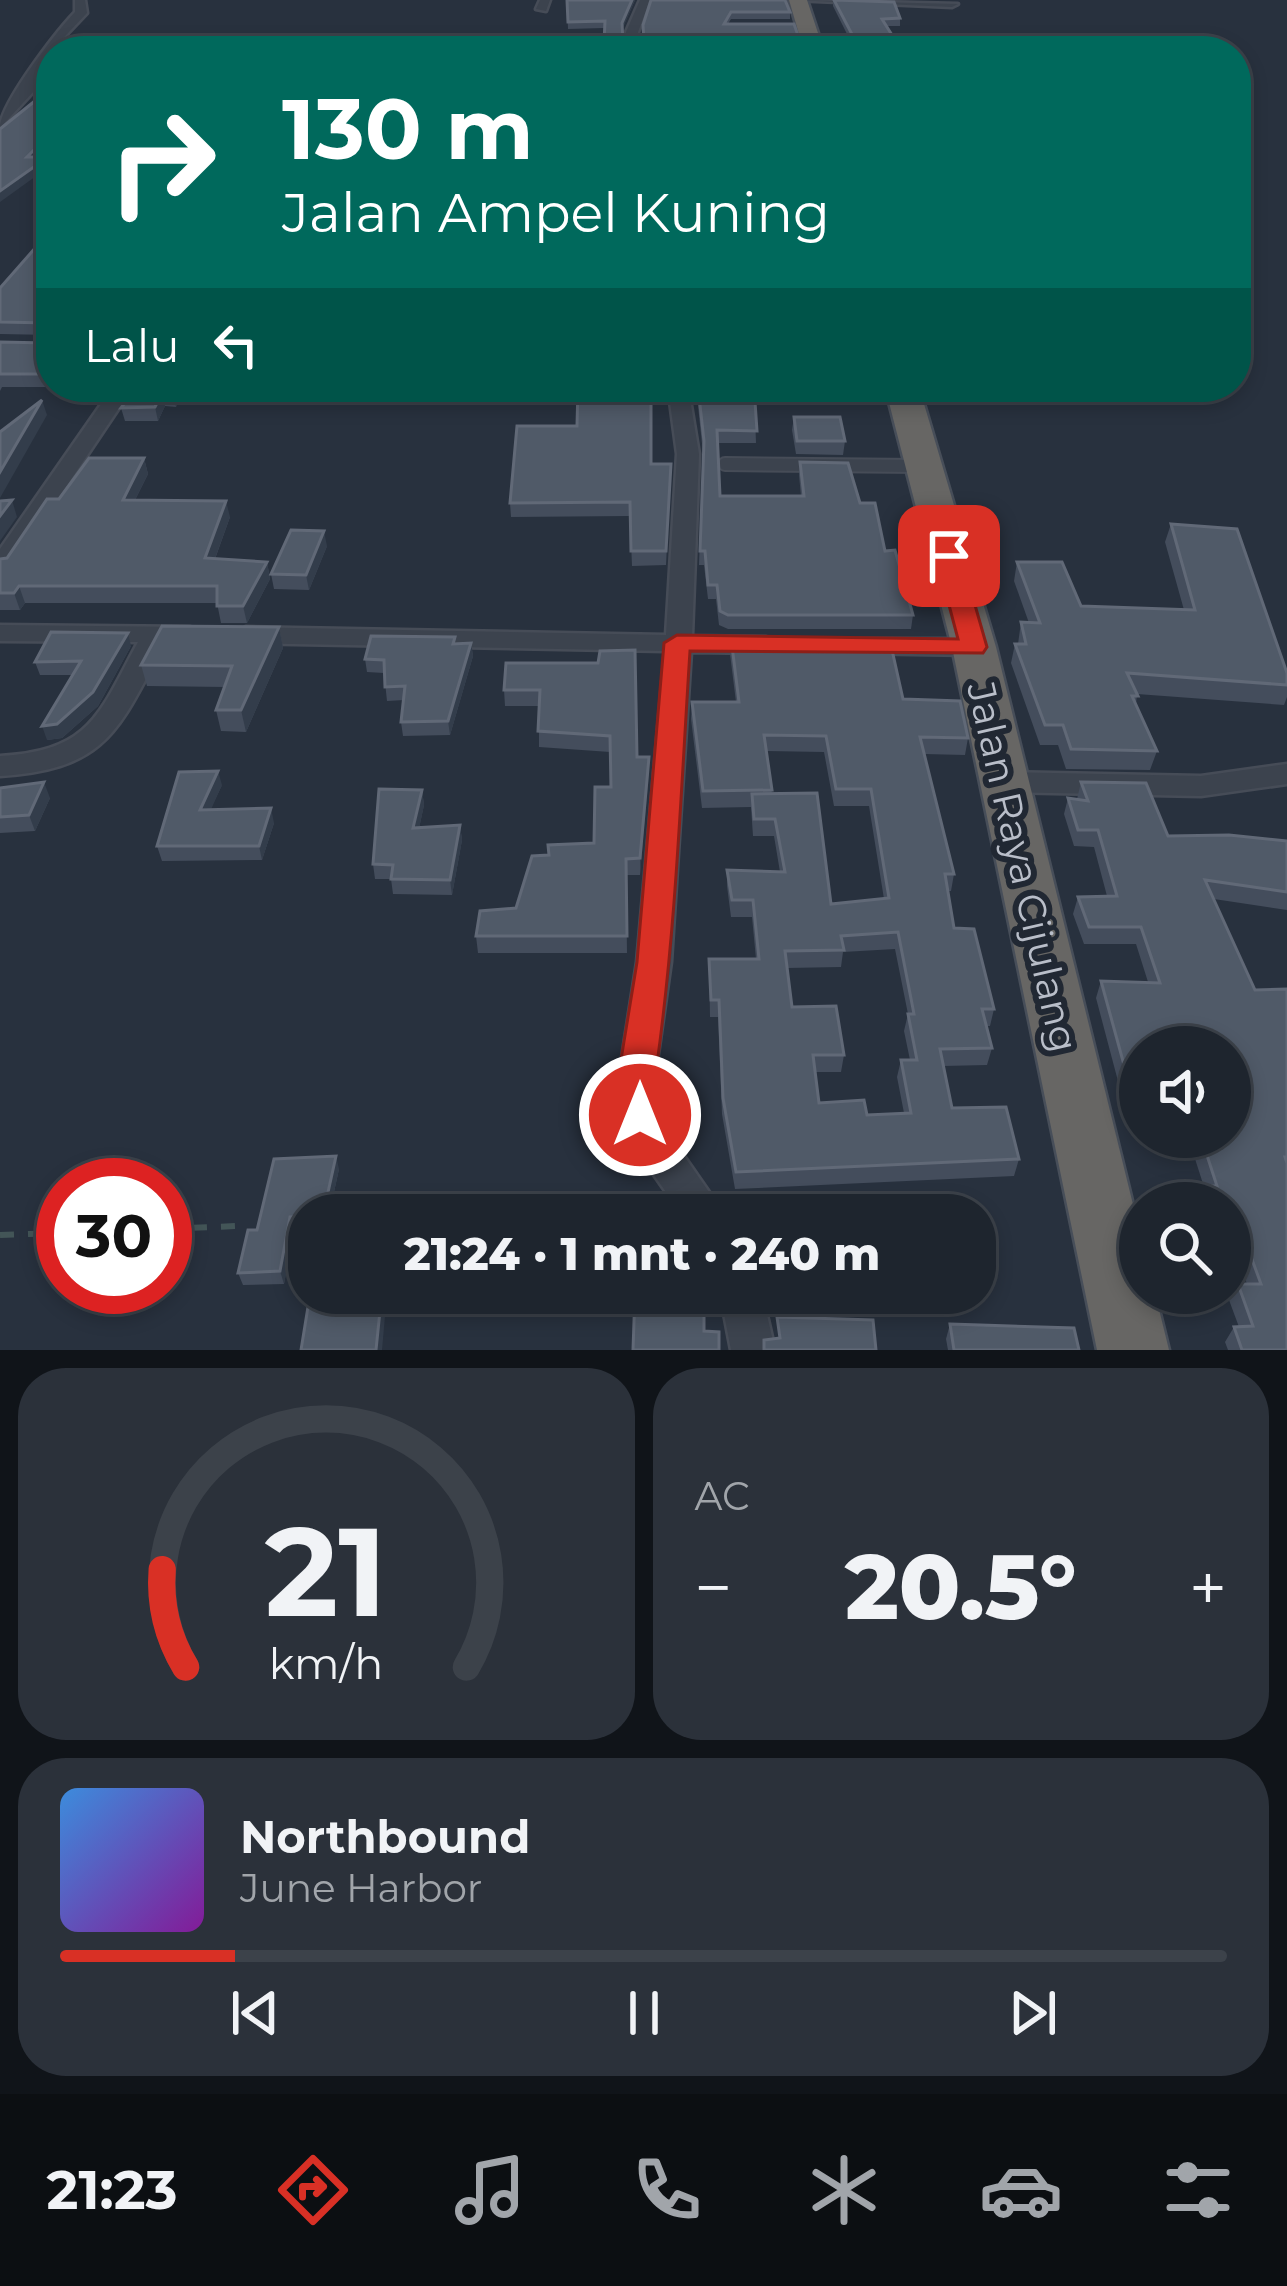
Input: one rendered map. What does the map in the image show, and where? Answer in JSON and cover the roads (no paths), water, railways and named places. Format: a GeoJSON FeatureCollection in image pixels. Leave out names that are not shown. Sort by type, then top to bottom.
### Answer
{"type":"FeatureCollection","features":[{"type":"Feature","properties":{"kind":"highway"},"geometry":{"type":"LineString","coordinates":[[798,0],[798,26],[804,36]]}},
{"type":"Feature","properties":{"kind":"highway","name":"Jalan Raya Cijulang"},"geometry":{"type":"LineString","coordinates":[[906,402],[974,647],[1133,1350]]}},
{"type":"Feature","properties":{"kind":"street"},"geometry":{"type":"LineString","coordinates":[[59,36],[81,13],[80,0]]}},
{"type":"Feature","properties":{"kind":"street"},"geometry":{"type":"LineString","coordinates":[[632,36],[645,0]]}},
{"type":"Feature","properties":{"kind":"street"},"geometry":{"type":"LineString","coordinates":[[798,0],[952,4]]}},
{"type":"Feature","properties":{"kind":"street"},"geometry":{"type":"LineString","coordinates":[[0,124],[27,92],[36,72]]}},
{"type":"Feature","properties":{"kind":"street"},"geometry":{"type":"LineString","coordinates":[[0,567],[113,402]]}},
{"type":"Feature","properties":{"kind":"street"},"geometry":{"type":"LineString","coordinates":[[679,402],[688,505],[654,962],[636,1084],[651,1140],[690,1194]]}},
{"type":"Feature","properties":{"kind":"street"},"geometry":{"type":"LineString","coordinates":[[0,634],[413,634],[788,645]]}},
{"type":"Feature","properties":{"kind":"street"},"geometry":{"type":"LineString","coordinates":[[0,766],[49,765],[78,753],[100,732],[155,636]]}},
{"type":"Feature","properties":{"kind":"street"},"geometry":{"type":"LineString","coordinates":[[832,646],[974,647]]}},
{"type":"Feature","properties":{"kind":"street"},"geometry":{"type":"LineString","coordinates":[[1001,782],[1169,787],[1287,774]]}},
{"type":"Feature","properties":{"kind":"street"},"geometry":{"type":"LineString","coordinates":[[745,1314],[753,1350]]}},
{"type":"Feature","properties":{"kind":"lane"},"geometry":{"type":"LineString","coordinates":[[725,464],[924,466]]}}]}
